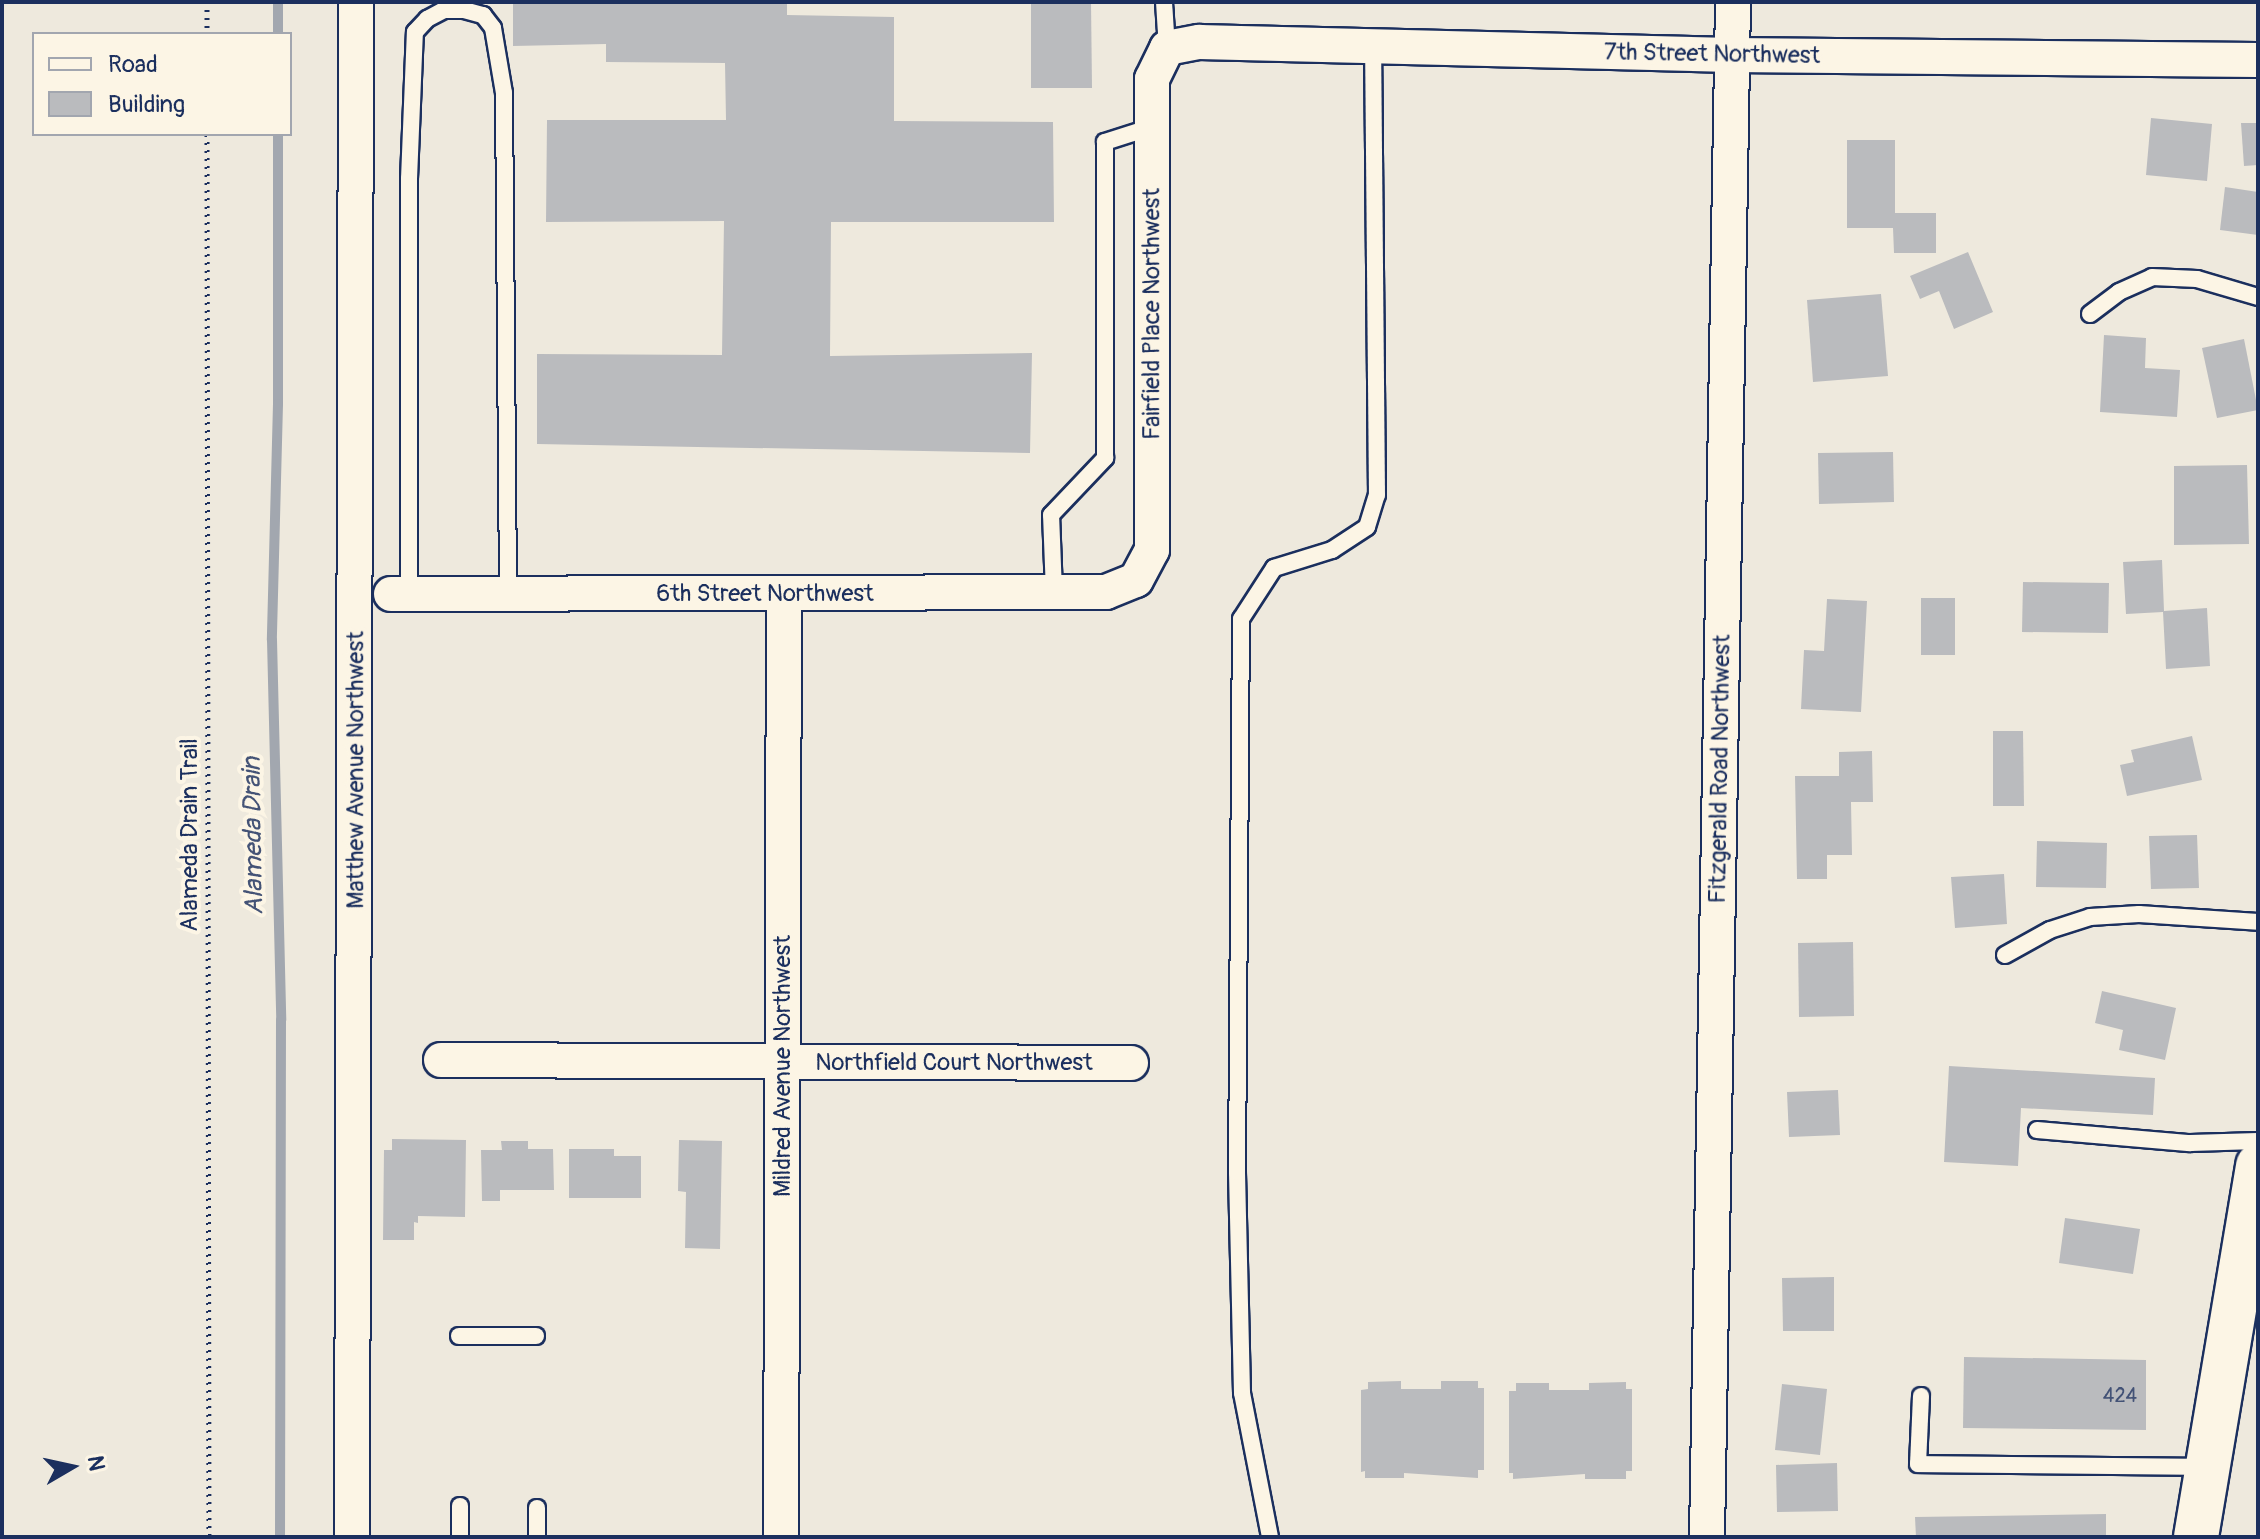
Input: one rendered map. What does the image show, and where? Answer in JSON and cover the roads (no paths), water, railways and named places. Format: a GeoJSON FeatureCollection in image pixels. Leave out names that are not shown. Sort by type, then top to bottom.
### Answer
{"type":"FeatureCollection","features":[{"type":"Feature","properties":{"kind":"main road"},"geometry":{"type":"LineString","coordinates":[[2196,1537],[2251,1250],[2258,1165]]}},
{"type":"Feature","properties":{"kind":"street","name":"Matthew Avenue Northwest"},"geometry":{"type":"LineString","coordinates":[[352,1537],[356,2]]}},
{"type":"Feature","properties":{"kind":"street","name":"Fitzgerald Road Northwest"},"geometry":{"type":"LineString","coordinates":[[1707,1537],[1733,2]]}},
{"type":"Feature","properties":{"kind":"street","name":"7th Street Northwest"},"geometry":{"type":"LineString","coordinates":[[1167,48],[1199,42],[1732,55],[2258,60]]}},
{"type":"Feature","properties":{"kind":"street","name":"Fairfield Place Northwest"},"geometry":{"type":"LineString","coordinates":[[1136,580],[1152,550],[1152,79],[1167,48]]}},
{"type":"Feature","properties":{"kind":"street","name":"6th Street Northwest"},"geometry":{"type":"LineString","coordinates":[[400,594],[1106,592],[1136,580]]}},
{"type":"Feature","properties":{"kind":"street","name":"Mildred Avenue Northwest"},"geometry":{"type":"LineString","coordinates":[[781,1537],[784,594]]}},
{"type":"Feature","properties":{"kind":"street","name":"Northfield Court Northwest"},"geometry":{"type":"LineString","coordinates":[[441,1060],[1131,1063]]}},
{"type":"Feature","properties":{"kind":"lane"},"geometry":{"type":"LineString","coordinates":[[1164,2],[1167,48]]}},
{"type":"Feature","properties":{"kind":"lane"},"geometry":{"type":"LineString","coordinates":[[400,594],[415,32],[427,19],[444,10],[464,10],[483,15],[493,28],[504,93],[508,594]]}},
{"type":"Feature","properties":{"kind":"lane"},"geometry":{"type":"LineString","coordinates":[[1270,1537],[1242,1393],[1237,1172],[1241,619],[1274,568],[1332,550],[1367,527],[1377,495],[1373,48]]}},
{"type":"Feature","properties":{"kind":"lane"},"geometry":{"type":"LineString","coordinates":[[1054,592],[1051,515],[1105,458],[1105,142],[1152,127]]}},
{"type":"Feature","properties":{"kind":"lane"},"geometry":{"type":"LineString","coordinates":[[2090,314],[2119,292],[2152,277],[2197,279],[2258,297]]}},
{"type":"Feature","properties":{"kind":"lane"},"geometry":{"type":"LineString","coordinates":[[2005,955],[2050,930],[2090,917],[2139,914],[2258,922]]}},
{"type":"Feature","properties":{"kind":"lane"},"geometry":{"type":"LineString","coordinates":[[2037,1130],[2190,1143],[2258,1141]]}},
{"type":"Feature","properties":{"kind":"lane"},"geometry":{"type":"LineString","coordinates":[[459,1336],[536,1336]]}},
{"type":"Feature","properties":{"kind":"lane"},"geometry":{"type":"LineString","coordinates":[[1921,1396],[1918,1464],[2208,1467]]}},
{"type":"Feature","properties":{"kind":"lane"},"geometry":{"type":"LineString","coordinates":[[460,1506],[460,1537]]}},
{"type":"Feature","properties":{"kind":"lane"},"geometry":{"type":"LineString","coordinates":[[537,1508],[537,1537]]}},
{"type":"Feature","properties":{"kind":"waterway","name":"Alameda Drain"},"geometry":{"type":"LineString","coordinates":[[278,2],[278,32]]}},
{"type":"Feature","properties":{"kind":"waterway","name":"Alameda Drain"},"geometry":{"type":"LineString","coordinates":[[278,136],[278,404],[272,640],[281,1020],[280,1537]]}}]}
